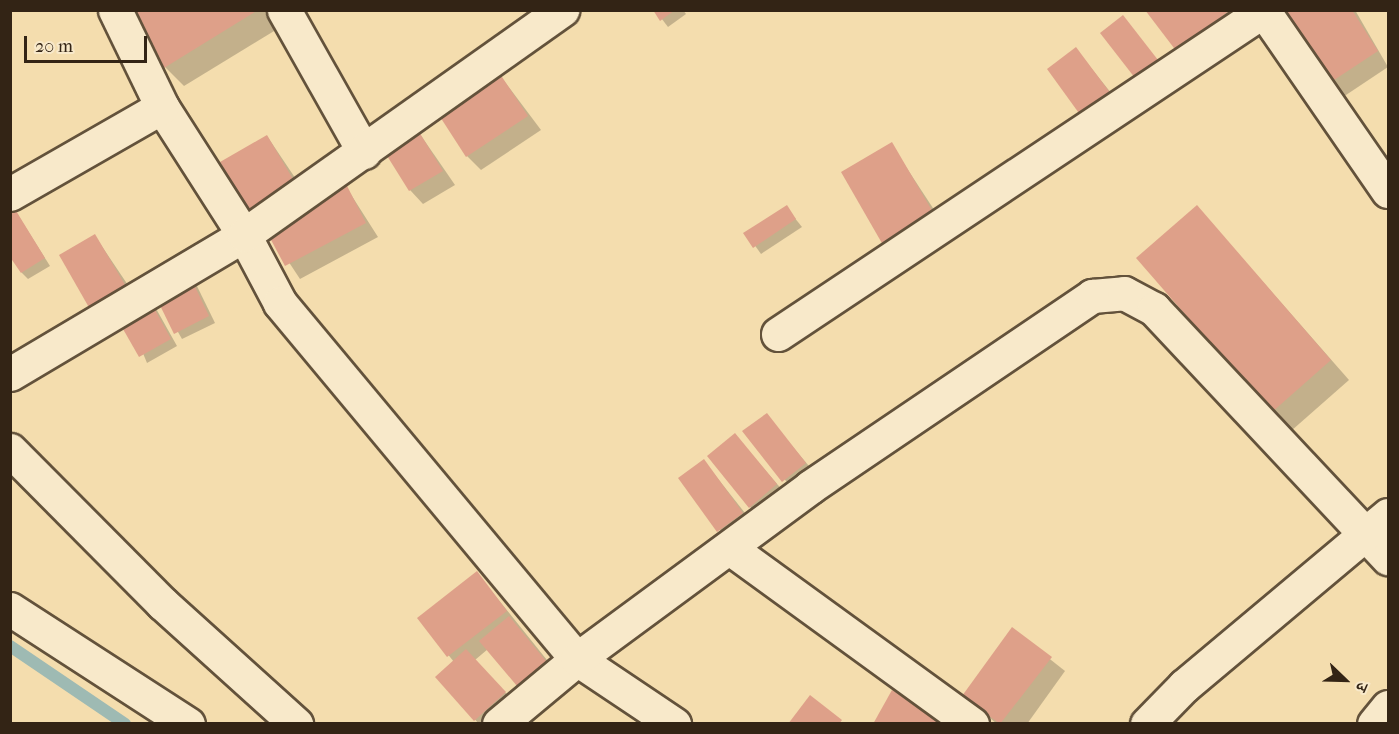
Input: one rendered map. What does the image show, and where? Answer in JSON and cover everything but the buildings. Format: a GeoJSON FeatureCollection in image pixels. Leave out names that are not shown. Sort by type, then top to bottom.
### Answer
{"type":"FeatureCollection","features":[{"type":"Feature","properties":{"kind":"street"},"geometry":{"type":"LineString","coordinates":[[115,10],[162,106],[244,235],[280,303],[577,658],[674,723]]}},
{"type":"Feature","properties":{"kind":"street"},"geometry":{"type":"LineString","coordinates":[[284,10],[364,152]]}},
{"type":"Feature","properties":{"kind":"street"},"geometry":{"type":"LineString","coordinates":[[10,374],[244,235],[561,10]]}},
{"type":"Feature","properties":{"kind":"street"},"geometry":{"type":"LineString","coordinates":[[777,334],[1263,11],[1389,191]]}},
{"type":"Feature","properties":{"kind":"street"},"geometry":{"type":"LineString","coordinates":[[10,194],[162,106]]}},
{"type":"Feature","properties":{"kind":"street"},"geometry":{"type":"LineString","coordinates":[[499,723],[577,658],[731,549],[810,487],[1056,317],[1092,296],[1124,294],[1154,309],[1363,534],[1389,558]]}},
{"type":"Feature","properties":{"kind":"street"},"geometry":{"type":"LineString","coordinates":[[10,450],[162,603],[296,723]]}},
{"type":"Feature","properties":{"kind":"street"},"geometry":{"type":"LineString","coordinates":[[1147,723],[1363,534],[1389,515]]}},
{"type":"Feature","properties":{"kind":"street"},"geometry":{"type":"LineString","coordinates":[[731,549],[972,723]]}},
{"type":"Feature","properties":{"kind":"street"},"geometry":{"type":"LineString","coordinates":[[10,609],[188,723]]}},
{"type":"Feature","properties":{"kind":"street"},"geometry":{"type":"LineString","coordinates":[[1374,723],[1389,707]]}},
{"type":"Feature","properties":{"kind":"waterway"},"geometry":{"type":"LineString","coordinates":[[10,646],[125,724]]}}]}
